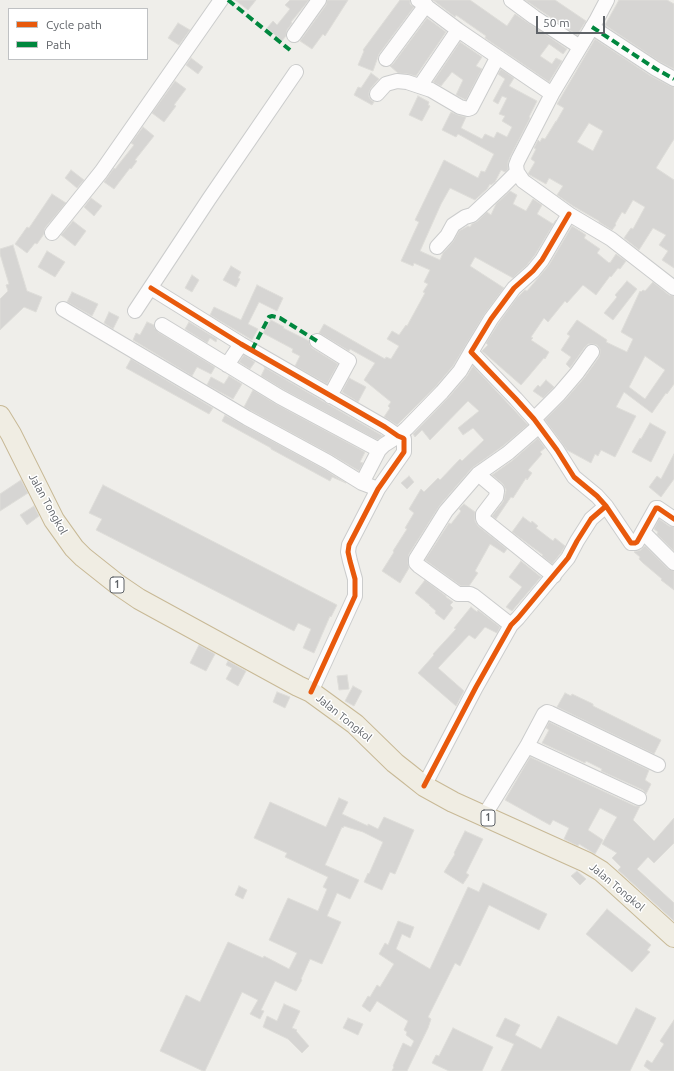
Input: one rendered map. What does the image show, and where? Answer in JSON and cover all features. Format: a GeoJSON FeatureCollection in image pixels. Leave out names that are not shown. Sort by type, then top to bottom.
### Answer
{"type":"FeatureCollection","features":[{"type":"Feature","properties":{"kind":"highway","name":"Jalan Tongkol"},"geometry":{"type":"LineString","coordinates":[[0,416],[11,434],[54,520],[83,558],[116,584],[139,599],[306,689],[355,724],[395,763],[424,786],[453,802],[586,862],[601,871],[674,937]]}},
{"type":"Feature","properties":{"kind":"street"},"geometry":{"type":"LineString","coordinates":[[52,233],[101,172],[221,0]]}},
{"type":"Feature","properties":{"kind":"street"},"geometry":{"type":"LineString","coordinates":[[294,35],[319,0]]}},
{"type":"Feature","properties":{"kind":"street"},"geometry":{"type":"LineString","coordinates":[[511,0],[580,47]]}},
{"type":"Feature","properties":{"kind":"street"},"geometry":{"type":"LineString","coordinates":[[607,0],[552,94],[518,160],[516,172],[523,181],[569,214],[611,239],[674,288]]}},
{"type":"Feature","properties":{"kind":"street"},"geometry":{"type":"LineString","coordinates":[[386,59],[422,3],[497,58],[552,94]]}},
{"type":"Feature","properties":{"kind":"street"},"geometry":{"type":"LineString","coordinates":[[592,27],[674,80]]}},
{"type":"Feature","properties":{"kind":"street"},"geometry":{"type":"LineString","coordinates":[[420,86],[458,30]]}},
{"type":"Feature","properties":{"kind":"street"},"geometry":{"type":"LineString","coordinates":[[377,94],[386,84],[391,82],[407,82],[432,90],[460,107],[468,109],[471,108],[497,58]]}},
{"type":"Feature","properties":{"kind":"street"},"geometry":{"type":"LineString","coordinates":[[135,311],[200,212],[296,72]]}},
{"type":"Feature","properties":{"kind":"street"},"geometry":{"type":"LineString","coordinates":[[437,247],[447,236],[453,225],[465,217],[472,215],[502,188],[516,172]]}},
{"type":"Feature","properties":{"kind":"street"},"geometry":{"type":"LineString","coordinates":[[306,689],[355,596],[355,579],[348,552],[350,545],[378,489],[404,452],[402,441],[408,428],[460,371],[491,319],[514,288],[542,260],[569,214]]}},
{"type":"Feature","properties":{"kind":"street"},"geometry":{"type":"LineString","coordinates":[[151,288],[241,344],[385,427],[402,441]]}},
{"type":"Feature","properties":{"kind":"street"},"geometry":{"type":"LineString","coordinates":[[64,309],[247,418],[328,462],[362,483],[378,489]]}},
{"type":"Feature","properties":{"kind":"street"},"geometry":{"type":"LineString","coordinates":[[162,325],[280,397],[379,450]]}},
{"type":"Feature","properties":{"kind":"street"},"geometry":{"type":"LineString","coordinates":[[317,341],[350,360],[330,396]]}},
{"type":"Feature","properties":{"kind":"street"},"geometry":{"type":"LineString","coordinates":[[227,365],[241,344]]}},
{"type":"Feature","properties":{"kind":"street"},"geometry":{"type":"LineString","coordinates":[[471,352],[536,423],[557,450],[574,477],[606,506],[631,543],[637,542],[656,508],[674,519]]}},
{"type":"Feature","properties":{"kind":"street"},"geometry":{"type":"LineString","coordinates":[[511,625],[474,596],[470,594],[458,594],[419,566],[416,559],[446,511],[478,474],[508,453],[536,423],[577,373],[592,352]]}},
{"type":"Feature","properties":{"kind":"street"},"geometry":{"type":"LineString","coordinates":[[362,483],[379,450],[384,445],[402,441]]}},
{"type":"Feature","properties":{"kind":"street"},"geometry":{"type":"LineString","coordinates":[[478,474],[497,490],[496,497],[483,514],[484,520],[554,576]]}},
{"type":"Feature","properties":{"kind":"street"},"geometry":{"type":"LineString","coordinates":[[424,786],[476,687],[511,625],[554,576],[568,558],[577,541],[592,519],[606,506]]}},
{"type":"Feature","properties":{"kind":"street"},"geometry":{"type":"LineString","coordinates":[[642,532],[674,563]]}},
{"type":"Feature","properties":{"kind":"street"},"geometry":{"type":"LineString","coordinates":[[484,816],[527,746],[544,714],[547,712],[658,765]]}},
{"type":"Feature","properties":{"kind":"street"},"geometry":{"type":"LineString","coordinates":[[527,746],[639,798]]}},
{"type":"Feature","properties":{"kind":"building"},"geometry":{"type":"Polygon","coordinates":[[[235,0],[256,0],[248,10],[235,0]]]}},
{"type":"Feature","properties":{"kind":"building"},"geometry":{"type":"Polygon","coordinates":[[[290,0],[309,0],[291,22],[292,23],[287,30],[286,36],[282,41],[267,28],[273,21],[277,25],[290,9],[285,5],[290,0]]]}},
{"type":"Feature","properties":{"kind":"building"},"geometry":{"type":"Polygon","coordinates":[[[327,0],[348,0],[325,36],[323,34],[312,49],[300,41],[326,5],[327,0]]]}},
{"type":"Feature","properties":{"kind":"building"},"geometry":{"type":"Polygon","coordinates":[[[400,0],[410,0],[410,4],[414,7],[379,54],[373,71],[358,65],[364,51],[363,50],[400,0]]]}},
{"type":"Feature","properties":{"kind":"building"},"geometry":{"type":"Polygon","coordinates":[[[433,0],[470,0],[507,26],[515,14],[567,49],[563,54],[549,44],[540,56],[552,64],[556,58],[562,61],[549,82],[433,0]]]}},
{"type":"Feature","properties":{"kind":"building"},"geometry":{"type":"Polygon","coordinates":[[[525,0],[555,0],[586,21],[577,35],[525,0]]]}},
{"type":"Feature","properties":{"kind":"building"},"geometry":{"type":"Polygon","coordinates":[[[619,0],[667,0],[674,4],[674,69],[660,62],[605,25],[619,0]]]}},
{"type":"Feature","properties":{"kind":"building"},"geometry":{"type":"Polygon","coordinates":[[[427,18],[446,32],[416,76],[398,73],[390,66],[427,18]]]}},
{"type":"Feature","properties":{"kind":"building"},"geometry":{"type":"Polygon","coordinates":[[[178,23],[190,30],[179,45],[168,38],[178,23]]]}},
{"type":"Feature","properties":{"kind":"building"},"geometry":{"type":"Polygon","coordinates":[[[595,39],[651,76],[674,87],[674,139],[656,168],[674,180],[674,268],[662,260],[668,251],[659,245],[666,235],[653,228],[639,250],[624,238],[631,228],[633,229],[645,207],[633,200],[625,214],[622,212],[612,230],[557,195],[563,186],[549,178],[546,184],[528,174],[535,162],[531,159],[536,149],[534,148],[538,140],[540,142],[542,138],[545,139],[564,108],[557,104],[595,39]],[[589,123],[577,142],[593,151],[603,131],[589,123]]]}},
{"type":"Feature","properties":{"kind":"building"},"geometry":{"type":"Polygon","coordinates":[[[460,42],[482,57],[476,66],[482,69],[466,100],[456,95],[463,80],[452,72],[441,86],[433,82],[460,42]]]}},
{"type":"Feature","properties":{"kind":"building"},"geometry":{"type":"Polygon","coordinates":[[[191,58],[203,67],[198,74],[186,65],[191,58]]]}},
{"type":"Feature","properties":{"kind":"building"},"geometry":{"type":"Polygon","coordinates":[[[501,69],[514,78],[509,86],[537,101],[510,157],[508,169],[505,172],[501,170],[495,182],[491,185],[490,184],[487,189],[475,200],[450,188],[441,204],[420,251],[440,260],[443,253],[453,242],[459,231],[468,226],[470,227],[487,212],[491,215],[496,204],[510,191],[517,195],[513,204],[526,211],[533,199],[542,205],[537,214],[553,224],[556,220],[535,255],[513,278],[475,257],[470,266],[504,288],[484,315],[453,366],[436,386],[397,425],[384,417],[390,408],[388,406],[391,402],[364,380],[375,363],[350,349],[349,351],[319,333],[324,324],[385,359],[386,357],[391,359],[399,346],[387,339],[392,331],[399,335],[406,325],[407,326],[425,293],[423,292],[428,284],[424,282],[430,270],[414,263],[413,266],[401,261],[419,222],[415,220],[444,160],[478,178],[481,171],[485,172],[494,154],[458,134],[456,137],[442,130],[451,112],[466,117],[461,128],[482,139],[485,134],[494,138],[497,132],[507,137],[512,127],[502,121],[505,116],[499,114],[507,98],[502,96],[498,104],[493,101],[505,79],[498,74],[501,69]]]}},
{"type":"Feature","properties":{"kind":"building"},"geometry":{"type":"Polygon","coordinates":[[[371,73],[379,79],[369,92],[369,97],[374,102],[372,105],[354,95],[358,87],[361,88],[371,73]]]}},
{"type":"Feature","properties":{"kind":"building"},"geometry":{"type":"Polygon","coordinates":[[[175,81],[186,89],[164,122],[152,113],[175,81]]]}},
{"type":"Feature","properties":{"kind":"building"},"geometry":{"type":"Polygon","coordinates":[[[418,96],[429,102],[428,105],[430,106],[422,121],[409,115],[418,96]]]}},
{"type":"Feature","properties":{"kind":"building"},"geometry":{"type":"Polygon","coordinates":[[[143,127],[154,136],[135,160],[137,161],[131,169],[130,168],[114,189],[104,182],[134,145],[131,143],[143,127]]]}},
{"type":"Feature","properties":{"kind":"building"},"geometry":{"type":"Polygon","coordinates":[[[71,170],[84,180],[77,188],[65,178],[71,170]]]}},
{"type":"Feature","properties":{"kind":"building"},"geometry":{"type":"Polygon","coordinates":[[[52,194],[66,203],[45,228],[44,234],[37,244],[35,243],[27,253],[15,244],[27,227],[29,228],[52,194]]]}},
{"type":"Feature","properties":{"kind":"building"},"geometry":{"type":"Polygon","coordinates":[[[91,198],[102,206],[94,216],[84,207],[91,198]]]}},
{"type":"Feature","properties":{"kind":"building"},"geometry":{"type":"Polygon","coordinates":[[[73,221],[86,231],[75,246],[61,235],[73,221]]]}},
{"type":"Feature","properties":{"kind":"building"},"geometry":{"type":"Polygon","coordinates":[[[572,226],[586,235],[584,238],[600,249],[597,253],[609,263],[616,254],[626,261],[620,269],[618,268],[611,277],[610,276],[596,295],[583,285],[567,303],[565,301],[548,322],[544,318],[531,337],[533,338],[531,340],[549,352],[545,359],[544,358],[521,385],[482,351],[488,345],[486,343],[516,299],[525,290],[527,291],[549,265],[572,226]]]}},
{"type":"Feature","properties":{"kind":"building"},"geometry":{"type":"Polygon","coordinates":[[[13,245],[27,291],[42,297],[36,312],[24,307],[0,330],[0,299],[8,291],[6,285],[9,284],[0,254],[0,249],[13,245]]]}},
{"type":"Feature","properties":{"kind":"building"},"geometry":{"type":"Polygon","coordinates":[[[47,251],[65,262],[55,277],[38,267],[47,251]]]}},
{"type":"Feature","properties":{"kind":"building"},"geometry":{"type":"Polygon","coordinates":[[[231,266],[241,272],[238,278],[240,279],[236,287],[223,280],[231,266]]]}},
{"type":"Feature","properties":{"kind":"building"},"geometry":{"type":"Polygon","coordinates":[[[192,275],[199,280],[192,292],[185,288],[192,275]]]}},
{"type":"Feature","properties":{"kind":"building"},"geometry":{"type":"Polygon","coordinates":[[[627,281],[637,289],[613,320],[604,313],[617,297],[615,295],[627,281]]]}},
{"type":"Feature","properties":{"kind":"building"},"geometry":{"type":"Polygon","coordinates":[[[653,282],[669,295],[674,296],[674,384],[652,413],[624,392],[616,407],[636,416],[615,457],[601,450],[598,456],[595,454],[591,463],[567,450],[545,420],[584,378],[599,357],[600,349],[597,345],[588,344],[570,368],[566,364],[571,357],[561,350],[570,336],[567,334],[577,320],[607,340],[606,342],[627,352],[633,339],[621,332],[640,291],[645,291],[653,282]],[[645,356],[629,387],[645,399],[665,370],[645,356]]]}},
{"type":"Feature","properties":{"kind":"building"},"geometry":{"type":"Polygon","coordinates":[[[257,285],[283,298],[277,311],[259,302],[248,324],[258,329],[252,340],[210,315],[214,307],[241,320],[257,285]]]}},
{"type":"Feature","properties":{"kind":"building"},"geometry":{"type":"Polygon","coordinates":[[[72,292],[98,304],[92,316],[67,302],[72,292]]]}},
{"type":"Feature","properties":{"kind":"building"},"geometry":{"type":"Polygon","coordinates":[[[109,312],[119,317],[113,329],[104,323],[109,312]]]}},
{"type":"Feature","properties":{"kind":"building"},"geometry":{"type":"Polygon","coordinates":[[[271,320],[309,341],[312,348],[338,364],[327,384],[295,366],[300,356],[292,352],[293,349],[263,333],[271,320]]]}},
{"type":"Feature","properties":{"kind":"building"},"geometry":{"type":"Polygon","coordinates":[[[147,322],[154,325],[158,332],[215,367],[211,374],[197,367],[192,376],[133,340],[136,333],[140,335],[147,322]]]}},
{"type":"Feature","properties":{"kind":"building"},"geometry":{"type":"Polygon","coordinates":[[[189,322],[217,339],[216,342],[210,338],[207,343],[185,329],[189,322]]]}},
{"type":"Feature","properties":{"kind":"building"},"geometry":{"type":"Polygon","coordinates":[[[244,355],[255,362],[250,369],[239,362],[244,355]]]}},
{"type":"Feature","properties":{"kind":"building"},"geometry":{"type":"Polygon","coordinates":[[[131,359],[213,408],[209,414],[126,368],[131,359]]]}},
{"type":"Feature","properties":{"kind":"building"},"geometry":{"type":"Polygon","coordinates":[[[473,366],[528,425],[503,446],[472,468],[440,505],[409,554],[409,568],[400,583],[382,571],[407,529],[405,528],[414,513],[409,509],[421,489],[424,492],[438,478],[440,480],[460,459],[462,461],[484,440],[473,428],[463,435],[458,428],[479,411],[468,401],[430,440],[422,430],[415,437],[413,434],[448,398],[467,376],[473,366]]]}},
{"type":"Feature","properties":{"kind":"building"},"geometry":{"type":"Polygon","coordinates":[[[264,367],[383,436],[377,440],[284,390],[261,376],[265,368],[264,367]]]}},
{"type":"Feature","properties":{"kind":"building"},"geometry":{"type":"Polygon","coordinates":[[[229,376],[242,384],[233,399],[207,385],[211,377],[224,384],[229,376]]]}},
{"type":"Feature","properties":{"kind":"building"},"geometry":{"type":"Polygon","coordinates":[[[349,378],[366,387],[358,402],[342,392],[349,378]]]}},
{"type":"Feature","properties":{"kind":"building"},"geometry":{"type":"Polygon","coordinates":[[[546,380],[554,387],[543,398],[533,391],[538,385],[540,387],[546,380]]]}},
{"type":"Feature","properties":{"kind":"building"},"geometry":{"type":"Polygon","coordinates":[[[253,390],[365,452],[360,462],[363,463],[359,471],[244,407],[253,390]]]}},
{"type":"Feature","properties":{"kind":"building"},"geometry":{"type":"Polygon","coordinates":[[[225,415],[324,469],[346,483],[332,477],[330,481],[271,449],[222,421],[225,415]]]}},
{"type":"Feature","properties":{"kind":"building"},"geometry":{"type":"Polygon","coordinates":[[[650,423],[666,432],[651,462],[632,452],[650,423]]]}},
{"type":"Feature","properties":{"kind":"building"},"geometry":{"type":"Polygon","coordinates":[[[538,438],[545,448],[540,452],[542,454],[528,470],[532,473],[527,480],[526,478],[513,498],[511,497],[496,519],[492,516],[503,502],[506,490],[503,484],[492,475],[513,460],[538,438]]]}},
{"type":"Feature","properties":{"kind":"building"},"geometry":{"type":"Polygon","coordinates":[[[674,454],[674,479],[661,497],[649,487],[657,476],[661,479],[674,454]]]}},
{"type":"Feature","properties":{"kind":"building"},"geometry":{"type":"Polygon","coordinates":[[[409,476],[414,482],[407,489],[401,483],[409,476]]]}},
{"type":"Feature","properties":{"kind":"building"},"geometry":{"type":"Polygon","coordinates":[[[21,480],[28,493],[0,511],[0,494],[21,480]]]}},
{"type":"Feature","properties":{"kind":"building"},"geometry":{"type":"Polygon","coordinates":[[[103,485],[337,605],[331,617],[330,616],[314,653],[303,648],[311,629],[298,623],[294,631],[96,530],[102,519],[89,513],[103,485]]]}},
{"type":"Feature","properties":{"kind":"building"},"geometry":{"type":"Polygon","coordinates":[[[464,504],[475,512],[475,521],[478,526],[507,549],[504,553],[490,544],[475,571],[478,573],[469,586],[461,586],[425,560],[449,523],[451,524],[461,511],[459,509],[464,504]]]}},
{"type":"Feature","properties":{"kind":"building"},"geometry":{"type":"Polygon","coordinates":[[[34,506],[39,516],[27,525],[20,515],[34,506]]]}},
{"type":"Feature","properties":{"kind":"building"},"geometry":{"type":"Polygon","coordinates":[[[523,517],[531,523],[532,521],[538,526],[536,528],[553,541],[555,538],[565,546],[552,564],[542,556],[543,555],[512,532],[523,517]]]}},
{"type":"Feature","properties":{"kind":"building"},"geometry":{"type":"Polygon","coordinates":[[[659,519],[669,526],[674,527],[674,551],[654,529],[659,519]]]}},
{"type":"Feature","properties":{"kind":"building"},"geometry":{"type":"Polygon","coordinates":[[[645,546],[668,569],[674,571],[674,590],[643,563],[639,559],[640,557],[634,552],[641,550],[645,546]]]}},
{"type":"Feature","properties":{"kind":"building"},"geometry":{"type":"Polygon","coordinates":[[[521,561],[541,577],[512,611],[506,607],[522,587],[509,577],[521,561]]]}},
{"type":"Feature","properties":{"kind":"building"},"geometry":{"type":"Polygon","coordinates":[[[425,580],[453,602],[450,605],[453,608],[444,620],[435,613],[436,611],[430,605],[415,593],[425,580]]]}},
{"type":"Feature","properties":{"kind":"building"},"geometry":{"type":"Polygon","coordinates":[[[471,607],[477,612],[478,610],[500,627],[497,633],[485,627],[475,639],[469,635],[438,668],[464,691],[456,706],[418,673],[456,629],[454,628],[471,607]]]}},
{"type":"Feature","properties":{"kind":"building"},"geometry":{"type":"Polygon","coordinates":[[[199,645],[215,654],[206,671],[190,663],[199,645]]]}},
{"type":"Feature","properties":{"kind":"building"},"geometry":{"type":"Polygon","coordinates":[[[228,661],[246,671],[238,686],[226,679],[232,668],[226,665],[228,661]]]}},
{"type":"Feature","properties":{"kind":"building"},"geometry":{"type":"Polygon","coordinates":[[[347,675],[349,689],[339,690],[337,676],[347,675]]]}},
{"type":"Feature","properties":{"kind":"building"},"geometry":{"type":"Polygon","coordinates":[[[353,686],[362,691],[354,706],[345,701],[353,686]]]}},
{"type":"Feature","properties":{"kind":"building"},"geometry":{"type":"Polygon","coordinates":[[[277,692],[290,697],[285,708],[273,702],[277,692]]]}},
{"type":"Feature","properties":{"kind":"building"},"geometry":{"type":"Polygon","coordinates":[[[565,693],[571,696],[572,694],[593,704],[593,706],[661,740],[654,754],[557,707],[565,693]]]}},
{"type":"Feature","properties":{"kind":"building"},"geometry":{"type":"Polygon","coordinates":[[[549,722],[649,770],[645,780],[651,784],[646,794],[643,790],[601,771],[602,769],[586,761],[585,763],[542,743],[549,730],[546,728],[549,722]]]}},
{"type":"Feature","properties":{"kind":"building"},"geometry":{"type":"Polygon","coordinates":[[[530,757],[635,806],[640,806],[633,820],[654,841],[674,818],[674,843],[654,863],[648,857],[637,869],[674,903],[674,921],[618,870],[621,867],[612,858],[617,853],[602,844],[617,817],[600,808],[588,830],[603,840],[595,854],[579,844],[578,846],[564,839],[569,828],[553,820],[550,825],[505,800],[530,757]]]}},
{"type":"Feature","properties":{"kind":"building"},"geometry":{"type":"Polygon","coordinates":[[[339,798],[348,802],[342,814],[368,826],[368,824],[378,829],[384,817],[414,830],[395,874],[390,872],[382,890],[364,882],[383,842],[363,832],[344,826],[343,828],[342,827],[325,865],[359,880],[350,899],[337,893],[327,916],[341,922],[322,964],[310,959],[296,991],[275,981],[261,1010],[264,1011],[260,1019],[250,1014],[258,1000],[242,992],[205,1071],[160,1051],[186,995],[200,1002],[228,942],[263,958],[264,956],[289,969],[297,953],[269,940],[288,898],[318,911],[327,889],[323,887],[328,877],[285,857],[287,853],[254,838],[270,802],[326,827],[339,798]]]}},
{"type":"Feature","properties":{"kind":"building"},"geometry":{"type":"Polygon","coordinates":[[[465,831],[483,839],[466,873],[469,875],[463,884],[444,872],[455,854],[454,853],[465,831]]]}},
{"type":"Feature","properties":{"kind":"building"},"geometry":{"type":"Polygon","coordinates":[[[577,871],[586,879],[580,885],[571,876],[577,871]]]}},
{"type":"Feature","properties":{"kind":"building"},"geometry":{"type":"Polygon","coordinates":[[[483,883],[547,914],[539,930],[489,905],[460,966],[455,963],[428,1017],[431,1019],[428,1028],[407,1071],[392,1071],[403,1043],[411,1047],[414,1041],[406,1035],[407,1032],[404,1030],[408,1021],[377,1001],[370,1012],[362,1006],[368,996],[370,997],[377,985],[380,987],[394,964],[379,954],[385,943],[388,945],[398,921],[414,927],[410,938],[402,934],[396,949],[430,969],[468,887],[479,892],[483,883]]]}},
{"type":"Feature","properties":{"kind":"building"},"geometry":{"type":"Polygon","coordinates":[[[239,886],[247,890],[243,899],[235,895],[239,886]]]}},
{"type":"Feature","properties":{"kind":"building"},"geometry":{"type":"Polygon","coordinates":[[[607,909],[651,945],[647,950],[650,952],[632,972],[586,934],[607,909]]]}},
{"type":"Feature","properties":{"kind":"building"},"geometry":{"type":"Polygon","coordinates":[[[284,1004],[300,1011],[292,1028],[297,1030],[296,1031],[309,1046],[302,1053],[288,1039],[263,1027],[267,1016],[277,1021],[284,1004]]]}},
{"type":"Feature","properties":{"kind":"building"},"geometry":{"type":"Polygon","coordinates":[[[636,1008],[656,1018],[630,1071],[501,1071],[514,1044],[496,1036],[505,1018],[520,1025],[515,1035],[541,1049],[558,1016],[617,1045],[636,1008]]]}},
{"type":"Feature","properties":{"kind":"building"},"geometry":{"type":"Polygon","coordinates":[[[348,1018],[363,1024],[358,1035],[343,1028],[348,1018]]]}},
{"type":"Feature","properties":{"kind":"building"},"geometry":{"type":"Polygon","coordinates":[[[674,1020],[674,1071],[651,1071],[644,1066],[647,1060],[652,1063],[664,1044],[660,1041],[674,1020]]]}},
{"type":"Feature","properties":{"kind":"building"},"geometry":{"type":"Polygon","coordinates":[[[453,1028],[493,1047],[482,1071],[449,1071],[432,1063],[436,1055],[439,1056],[453,1028]]]}},
{"type":"Feature","properties":{"kind":"marked path"},"geometry":{"type":"LineString","coordinates":[[228,0],[290,50]]}},
{"type":"Feature","properties":{"kind":"marked path"},"geometry":{"type":"LineString","coordinates":[[592,27],[674,79]]}},
{"type":"Feature","properties":{"kind":"marked path"},"geometry":{"type":"LineString","coordinates":[[252,350],[269,317],[272,316],[280,318],[317,341]]}},
{"type":"Feature","properties":{"kind":"cycle path"},"geometry":{"type":"LineString","coordinates":[[569,214],[542,260],[533,271],[514,288],[491,319],[471,352],[534,419],[557,450],[574,477],[597,496],[606,506],[631,543],[637,542],[656,508],[674,519]]}},
{"type":"Feature","properties":{"kind":"cycle path"},"geometry":{"type":"LineString","coordinates":[[151,288],[241,344],[404,439],[404,452],[378,489],[349,545],[348,552],[355,579],[355,596],[311,692]]}},
{"type":"Feature","properties":{"kind":"cycle path"},"geometry":{"type":"LineString","coordinates":[[424,786],[476,687],[511,625],[568,558],[591,519],[606,506]]}}]}
